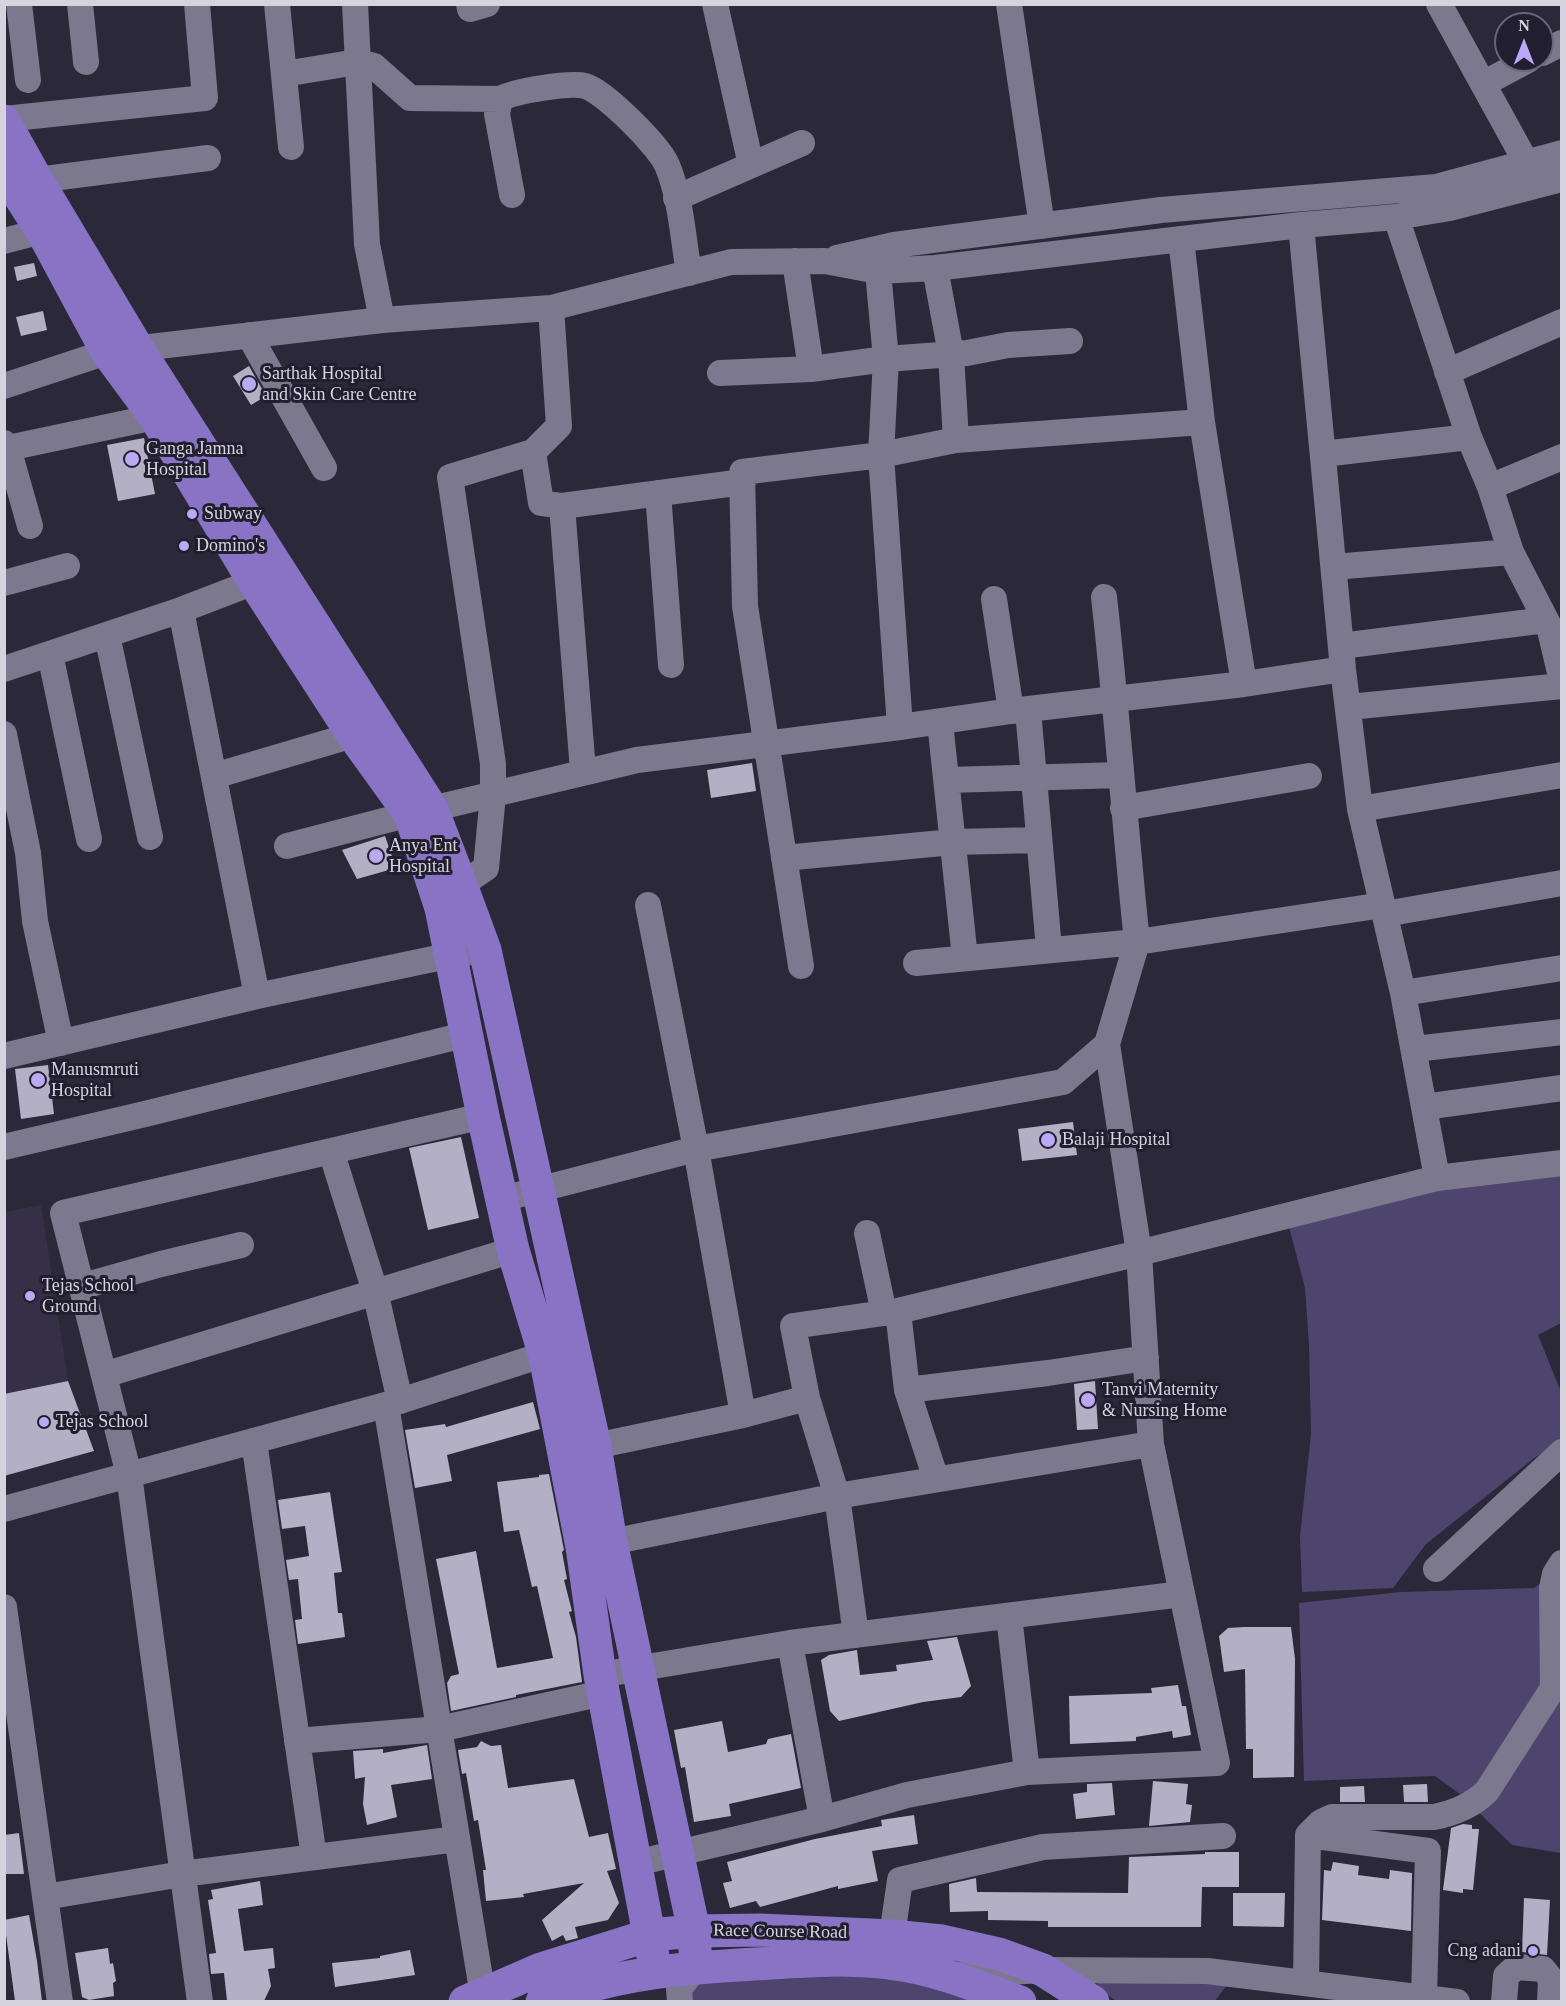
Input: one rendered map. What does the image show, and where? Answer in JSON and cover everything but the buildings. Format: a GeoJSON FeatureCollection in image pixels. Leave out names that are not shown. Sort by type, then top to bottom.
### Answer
{"type":"FeatureCollection","features":[{"type":"Feature","properties":{"kind":"main road"},"geometry":{"type":"LineString","coordinates":[[4,120],[37,180],[154,417],[254,582],[353,735],[421,811]]}},
{"type":"Feature","properties":{"kind":"main road"},"geometry":{"type":"LineString","coordinates":[[4,172],[122,350],[312,624],[421,811],[449,889],[485,950],[538,1190],[601,1684],[650,1935],[678,1982]]}},
{"type":"Feature","properties":{"kind":"main road"},"geometry":{"type":"LineString","coordinates":[[449,889],[452,955],[483,1116],[513,1250],[559,1350],[595,1446],[611,1542],[694,1931],[678,1982]]}},
{"type":"Feature","properties":{"kind":"main road","name":"Race Course Road"},"geometry":{"type":"LineString","coordinates":[[477,1999],[541,1969],[650,1935],[694,1931],[778,1930],[892,1936],[942,1941],[988,1951],[1043,1970],[1093,2001]]}},
{"type":"Feature","properties":{"kind":"main road","name":"Race Course Road"},"geometry":{"type":"LineString","coordinates":[[542,2001],[594,1983],[678,1982],[810,1961],[888,1963],[948,1975],[1020,2001]]}},
{"type":"Feature","properties":{"kind":"street"},"geometry":{"type":"LineString","coordinates":[[19,4],[28,80]]}},
{"type":"Feature","properties":{"kind":"street"},"geometry":{"type":"LineString","coordinates":[[80,4],[86,62]]}},
{"type":"Feature","properties":{"kind":"street"},"geometry":{"type":"LineString","coordinates":[[4,120],[205,98],[197,4]]}},
{"type":"Feature","properties":{"kind":"street"},"geometry":{"type":"LineString","coordinates":[[277,4],[291,147]]}},
{"type":"Feature","properties":{"kind":"street"},"geometry":{"type":"LineString","coordinates":[[355,4],[367,244],[382,320]]}},
{"type":"Feature","properties":{"kind":"street"},"geometry":{"type":"LineString","coordinates":[[469,4],[470,9],[487,4]]}},
{"type":"Feature","properties":{"kind":"street"},"geometry":{"type":"LineString","coordinates":[[715,4],[751,165]]}},
{"type":"Feature","properties":{"kind":"street"},"geometry":{"type":"LineString","coordinates":[[1009,4],[1042,226]]}},
{"type":"Feature","properties":{"kind":"street"},"geometry":{"type":"LineString","coordinates":[[1439,4],[1526,162]]}},
{"type":"Feature","properties":{"kind":"street"},"geometry":{"type":"LineString","coordinates":[[284,74],[357,62],[374,66],[410,98],[500,99],[510,93],[574,84],[595,90],[655,146],[666,162],[676,198],[689,273]]}},
{"type":"Feature","properties":{"kind":"street"},"geometry":{"type":"LineString","coordinates":[[1483,84],[1506,72]]}},
{"type":"Feature","properties":{"kind":"street"},"geometry":{"type":"LineString","coordinates":[[500,99],[497,114],[512,195]]}},
{"type":"Feature","properties":{"kind":"street"},"geometry":{"type":"LineString","coordinates":[[676,198],[802,143]]}},
{"type":"Feature","properties":{"kind":"street"},"geometry":{"type":"LineString","coordinates":[[825,261],[894,246],[1226,203],[1436,187],[1562,153]]}},
{"type":"Feature","properties":{"kind":"street"},"geometry":{"type":"LineString","coordinates":[[37,180],[208,158]]}},
{"type":"Feature","properties":{"kind":"street"},"geometry":{"type":"LineString","coordinates":[[4,386],[122,350],[382,320],[551,308],[731,262],[825,261],[878,270],[935,268],[1301,225],[1396,217],[1450,208],[1562,179]]}},
{"type":"Feature","properties":{"kind":"street"},"geometry":{"type":"LineString","coordinates":[[1396,217],[1469,437],[1490,487],[1511,552],[1552,623],[1562,681]]}},
{"type":"Feature","properties":{"kind":"street"},"geometry":{"type":"LineString","coordinates":[[1301,225],[1342,657],[1360,809],[1415,1049],[1437,1178]]}},
{"type":"Feature","properties":{"kind":"street"},"geometry":{"type":"LineString","coordinates":[[4,241],[42,231]]}},
{"type":"Feature","properties":{"kind":"street"},"geometry":{"type":"LineString","coordinates":[[1181,239],[1202,422],[1244,684]]}},
{"type":"Feature","properties":{"kind":"street"},"geometry":{"type":"LineString","coordinates":[[795,261],[811,369]]}},
{"type":"Feature","properties":{"kind":"street"},"geometry":{"type":"LineString","coordinates":[[935,268],[951,354],[956,440]]}},
{"type":"Feature","properties":{"kind":"street"},"geometry":{"type":"LineString","coordinates":[[878,270],[885,359],[881,455],[900,727]]}},
{"type":"Feature","properties":{"kind":"street"},"geometry":{"type":"LineString","coordinates":[[449,889],[486,868],[493,795],[493,764],[450,477],[533,452],[559,426],[551,308]]}},
{"type":"Feature","properties":{"kind":"street"},"geometry":{"type":"LineString","coordinates":[[1447,372],[1562,322]]}},
{"type":"Feature","properties":{"kind":"street"},"geometry":{"type":"LineString","coordinates":[[249,335],[324,468]]}},
{"type":"Feature","properties":{"kind":"street"},"geometry":{"type":"LineString","coordinates":[[720,373],[811,369],[885,359],[951,354],[1008,345],[1070,341]]}},
{"type":"Feature","properties":{"kind":"street"},"geometry":{"type":"LineString","coordinates":[[30,526],[6,446],[154,417]]}},
{"type":"Feature","properties":{"kind":"street"},"geometry":{"type":"LineString","coordinates":[[801,966],[745,606],[742,472],[881,455],[956,440],[1202,422]]}},
{"type":"Feature","properties":{"kind":"street"},"geometry":{"type":"LineString","coordinates":[[1323,454],[1469,437]]}},
{"type":"Feature","properties":{"kind":"street"},"geometry":{"type":"LineString","coordinates":[[533,452],[541,503],[562,506],[743,482]]}},
{"type":"Feature","properties":{"kind":"street"},"geometry":{"type":"LineString","coordinates":[[1490,487],[1562,457]]}},
{"type":"Feature","properties":{"kind":"street"},"geometry":{"type":"LineString","coordinates":[[658,493],[671,665]]}},
{"type":"Feature","properties":{"kind":"street"},"geometry":{"type":"LineString","coordinates":[[562,506],[583,771]]}},
{"type":"Feature","properties":{"kind":"street"},"geometry":{"type":"LineString","coordinates":[[1334,567],[1511,552]]}},
{"type":"Feature","properties":{"kind":"street"},"geometry":{"type":"LineString","coordinates":[[4,583],[67,566]]}},
{"type":"Feature","properties":{"kind":"street"},"geometry":{"type":"LineString","coordinates":[[4,669],[181,610],[254,582]]}},
{"type":"Feature","properties":{"kind":"street"},"geometry":{"type":"LineString","coordinates":[[636,1863],[822,1819],[907,1795],[1027,1772],[1217,1763],[1151,1444],[1139,1253],[1107,1044],[1137,942],[1123,808],[1116,699],[1104,597]]}},
{"type":"Feature","properties":{"kind":"street"},"geometry":{"type":"LineString","coordinates":[[994,599],[1034,777],[1049,949]]}},
{"type":"Feature","properties":{"kind":"street"},"geometry":{"type":"LineString","coordinates":[[181,610],[257,996]]}},
{"type":"Feature","properties":{"kind":"street"},"geometry":{"type":"LineString","coordinates":[[287,846],[583,771],[637,760],[1244,684],[1342,657],[1552,623]]}},
{"type":"Feature","properties":{"kind":"street"},"geometry":{"type":"LineString","coordinates":[[107,635],[150,837]]}},
{"type":"Feature","properties":{"kind":"street"},"geometry":{"type":"LineString","coordinates":[[50,654],[89,839]]}},
{"type":"Feature","properties":{"kind":"street"},"geometry":{"type":"LineString","coordinates":[[1349,707],[1562,686]]}},
{"type":"Feature","properties":{"kind":"street"},"geometry":{"type":"LineString","coordinates":[[940,722],[966,958]]}},
{"type":"Feature","properties":{"kind":"street"},"geometry":{"type":"LineString","coordinates":[[4,734],[28,853],[35,921],[61,1043]]}},
{"type":"Feature","properties":{"kind":"street"},"geometry":{"type":"LineString","coordinates":[[214,776],[353,735]]}},
{"type":"Feature","properties":{"kind":"street"},"geometry":{"type":"LineString","coordinates":[[947,780],[1121,775]]}},
{"type":"Feature","properties":{"kind":"street"},"geometry":{"type":"LineString","coordinates":[[1360,809],[1562,775]]}},
{"type":"Feature","properties":{"kind":"street"},"geometry":{"type":"LineString","coordinates":[[1123,808],[1309,776]]}},
{"type":"Feature","properties":{"kind":"street"},"geometry":{"type":"LineString","coordinates":[[784,858],[953,842],[1040,840]]}},
{"type":"Feature","properties":{"kind":"street"},"geometry":{"type":"LineString","coordinates":[[916,963],[1137,942],[1384,910],[1562,883]]}},
{"type":"Feature","properties":{"kind":"street"},"geometry":{"type":"LineString","coordinates":[[648,905],[696,1149],[743,1415]]}},
{"type":"Feature","properties":{"kind":"street"},"geometry":{"type":"LineString","coordinates":[[4,1056],[257,996],[485,950]]}},
{"type":"Feature","properties":{"kind":"street"},"geometry":{"type":"LineString","coordinates":[[1403,993],[1562,968]]}},
{"type":"Feature","properties":{"kind":"street"},"geometry":{"type":"LineString","coordinates":[[1415,1049],[1562,1032]]}},
{"type":"Feature","properties":{"kind":"street"},"geometry":{"type":"LineString","coordinates":[[4,1147],[468,1034]]}},
{"type":"Feature","properties":{"kind":"street"},"geometry":{"type":"LineString","coordinates":[[502,1199],[696,1149],[1063,1082],[1107,1044]]}},
{"type":"Feature","properties":{"kind":"street"},"geometry":{"type":"LineString","coordinates":[[1424,1107],[1562,1088]]}},
{"type":"Feature","properties":{"kind":"street"},"geometry":{"type":"LineString","coordinates":[[200,2001],[129,1475],[63,1213],[483,1116]]}},
{"type":"Feature","properties":{"kind":"street"},"geometry":{"type":"LineString","coordinates":[[331,1151],[375,1291],[457,1839],[477,1999]]}},
{"type":"Feature","properties":{"kind":"street"},"geometry":{"type":"LineString","coordinates":[[856,1635],[837,1496],[807,1398],[793,1326],[891,1312],[1139,1253],[1437,1178],[1562,1162]]}},
{"type":"Feature","properties":{"kind":"street"},"geometry":{"type":"LineString","coordinates":[[867,1233],[891,1312],[907,1390],[936,1479]]}},
{"type":"Feature","properties":{"kind":"street"},"geometry":{"type":"LineString","coordinates":[[83,1286],[241,1245]]}},
{"type":"Feature","properties":{"kind":"street"},"geometry":{"type":"LineString","coordinates":[[104,1375],[513,1250]]}},
{"type":"Feature","properties":{"kind":"street"},"geometry":{"type":"LineString","coordinates":[[4,1509],[393,1403],[559,1350]]}},
{"type":"Feature","properties":{"kind":"street"},"geometry":{"type":"LineString","coordinates":[[907,1390],[1048,1373],[1146,1358]]}},
{"type":"Feature","properties":{"kind":"street"},"geometry":{"type":"LineString","coordinates":[[595,1446],[743,1415],[807,1398]]}},
{"type":"Feature","properties":{"kind":"street"},"geometry":{"type":"LineString","coordinates":[[254,1441],[314,1857]]}},
{"type":"Feature","properties":{"kind":"street"},"geometry":{"type":"LineString","coordinates":[[611,1542],[837,1496],[1151,1444]]}},
{"type":"Feature","properties":{"kind":"street"},"geometry":{"type":"LineString","coordinates":[[1436,1569],[1562,1452]]}},
{"type":"Feature","properties":{"kind":"street"},"geometry":{"type":"LineString","coordinates":[[1306,1982],[1308,1835],[1321,1822],[1332,1817],[1434,1817],[1449,1814],[1477,1801],[1487,1791],[1553,1688],[1552,1588],[1562,1563]]}},
{"type":"Feature","properties":{"kind":"street"},"geometry":{"type":"LineString","coordinates":[[297,1741],[439,1729],[601,1684],[638,1669],[790,1643],[1182,1594]]}},
{"type":"Feature","properties":{"kind":"street"},"geometry":{"type":"LineString","coordinates":[[4,1607],[60,2001]]}},
{"type":"Feature","properties":{"kind":"street"},"geometry":{"type":"LineString","coordinates":[[1009,1616],[1027,1772]]}},
{"type":"Feature","properties":{"kind":"street"},"geometry":{"type":"LineString","coordinates":[[790,1643],[822,1819]]}},
{"type":"Feature","properties":{"kind":"street"},"geometry":{"type":"LineString","coordinates":[[1308,1835],[1428,1851],[1424,1996]]}},
{"type":"Feature","properties":{"kind":"street"},"geometry":{"type":"LineString","coordinates":[[892,1936],[900,1880],[1043,1847],[1223,1836]]}},
{"type":"Feature","properties":{"kind":"street"},"geometry":{"type":"LineString","coordinates":[[45,1897],[182,1874],[457,1839]]}},
{"type":"Feature","properties":{"kind":"street"},"geometry":{"type":"LineString","coordinates":[[1504,2001],[1506,1976],[1516,1967],[1543,1969],[1551,1979],[1550,2001]]}},
{"type":"Feature","properties":{"kind":"street"},"geometry":{"type":"LineString","coordinates":[[948,1975],[1043,1970],[1207,1971],[1457,2001]]}},
{"type":"Feature","properties":{"kind":"shaded area"},"geometry":{"type":"Polygon","coordinates":[[[1561,1168],[1561,1323],[1538,1335],[1561,1392],[1561,1440],[1533,1459],[1426,1544],[1393,1588],[1302,1592],[1300,1536],[1311,1434],[1309,1345],[1305,1288],[1288,1223],[1439,1185],[1561,1168]]]}},
{"type":"Feature","properties":{"kind":"shaded area","name":"Tejas School Ground"},"geometry":{"type":"Polygon","coordinates":[[[41,1205],[68,1381],[5,1394],[5,1212],[41,1205]]]}},
{"type":"Feature","properties":{"kind":"shaded area"},"geometry":{"type":"Polygon","coordinates":[[[1561,1569],[1561,1853],[1512,1845],[1460,1794],[1435,1776],[1304,1781],[1299,1603],[1401,1592],[1534,1588],[1561,1569]]]}},
{"type":"Feature","properties":{"kind":"shaded area"},"geometry":{"type":"Polygon","coordinates":[[[877,1975],[988,2001],[677,2001],[676,1984],[877,1975]]]}},
{"type":"Feature","properties":{"kind":"shaded area"},"geometry":{"type":"Polygon","coordinates":[[[1099,1977],[1227,1985],[1214,2002],[1116,2001],[1097,1987],[1099,1977]]]}},
{"type":"Feature","properties":{"kind":"place","name":"Sarthak Hospital and Skin Care Centre"},"geometry":{"type":"Point","coordinates":[249,384]}},
{"type":"Feature","properties":{"kind":"place","name":"Ganga Jamna Hospital"},"geometry":{"type":"Point","coordinates":[132,459]}},
{"type":"Feature","properties":{"kind":"place","name":"Subway"},"geometry":{"type":"Point","coordinates":[192,514]}},
{"type":"Feature","properties":{"kind":"place","name":"Domino's"},"geometry":{"type":"Point","coordinates":[184,546]}},
{"type":"Feature","properties":{"kind":"place","name":"Anya Ent Hospital"},"geometry":{"type":"Point","coordinates":[376,856]}},
{"type":"Feature","properties":{"kind":"place","name":"Manusmruti Hospital"},"geometry":{"type":"Point","coordinates":[38,1080]}},
{"type":"Feature","properties":{"kind":"place","name":"Balaji Hospital"},"geometry":{"type":"Point","coordinates":[1048,1140]}},
{"type":"Feature","properties":{"kind":"place","name":"Tejas School Ground"},"geometry":{"type":"Point","coordinates":[30,1296]}},
{"type":"Feature","properties":{"kind":"place","name":"Tanvi Maternity & Nursing Home"},"geometry":{"type":"Point","coordinates":[1088,1400]}},
{"type":"Feature","properties":{"kind":"place","name":"Tejas School"},"geometry":{"type":"Point","coordinates":[44,1422]}},
{"type":"Feature","properties":{"kind":"place","name":"Cng adani"},"geometry":{"type":"Point","coordinates":[1533,1951]}}]}
